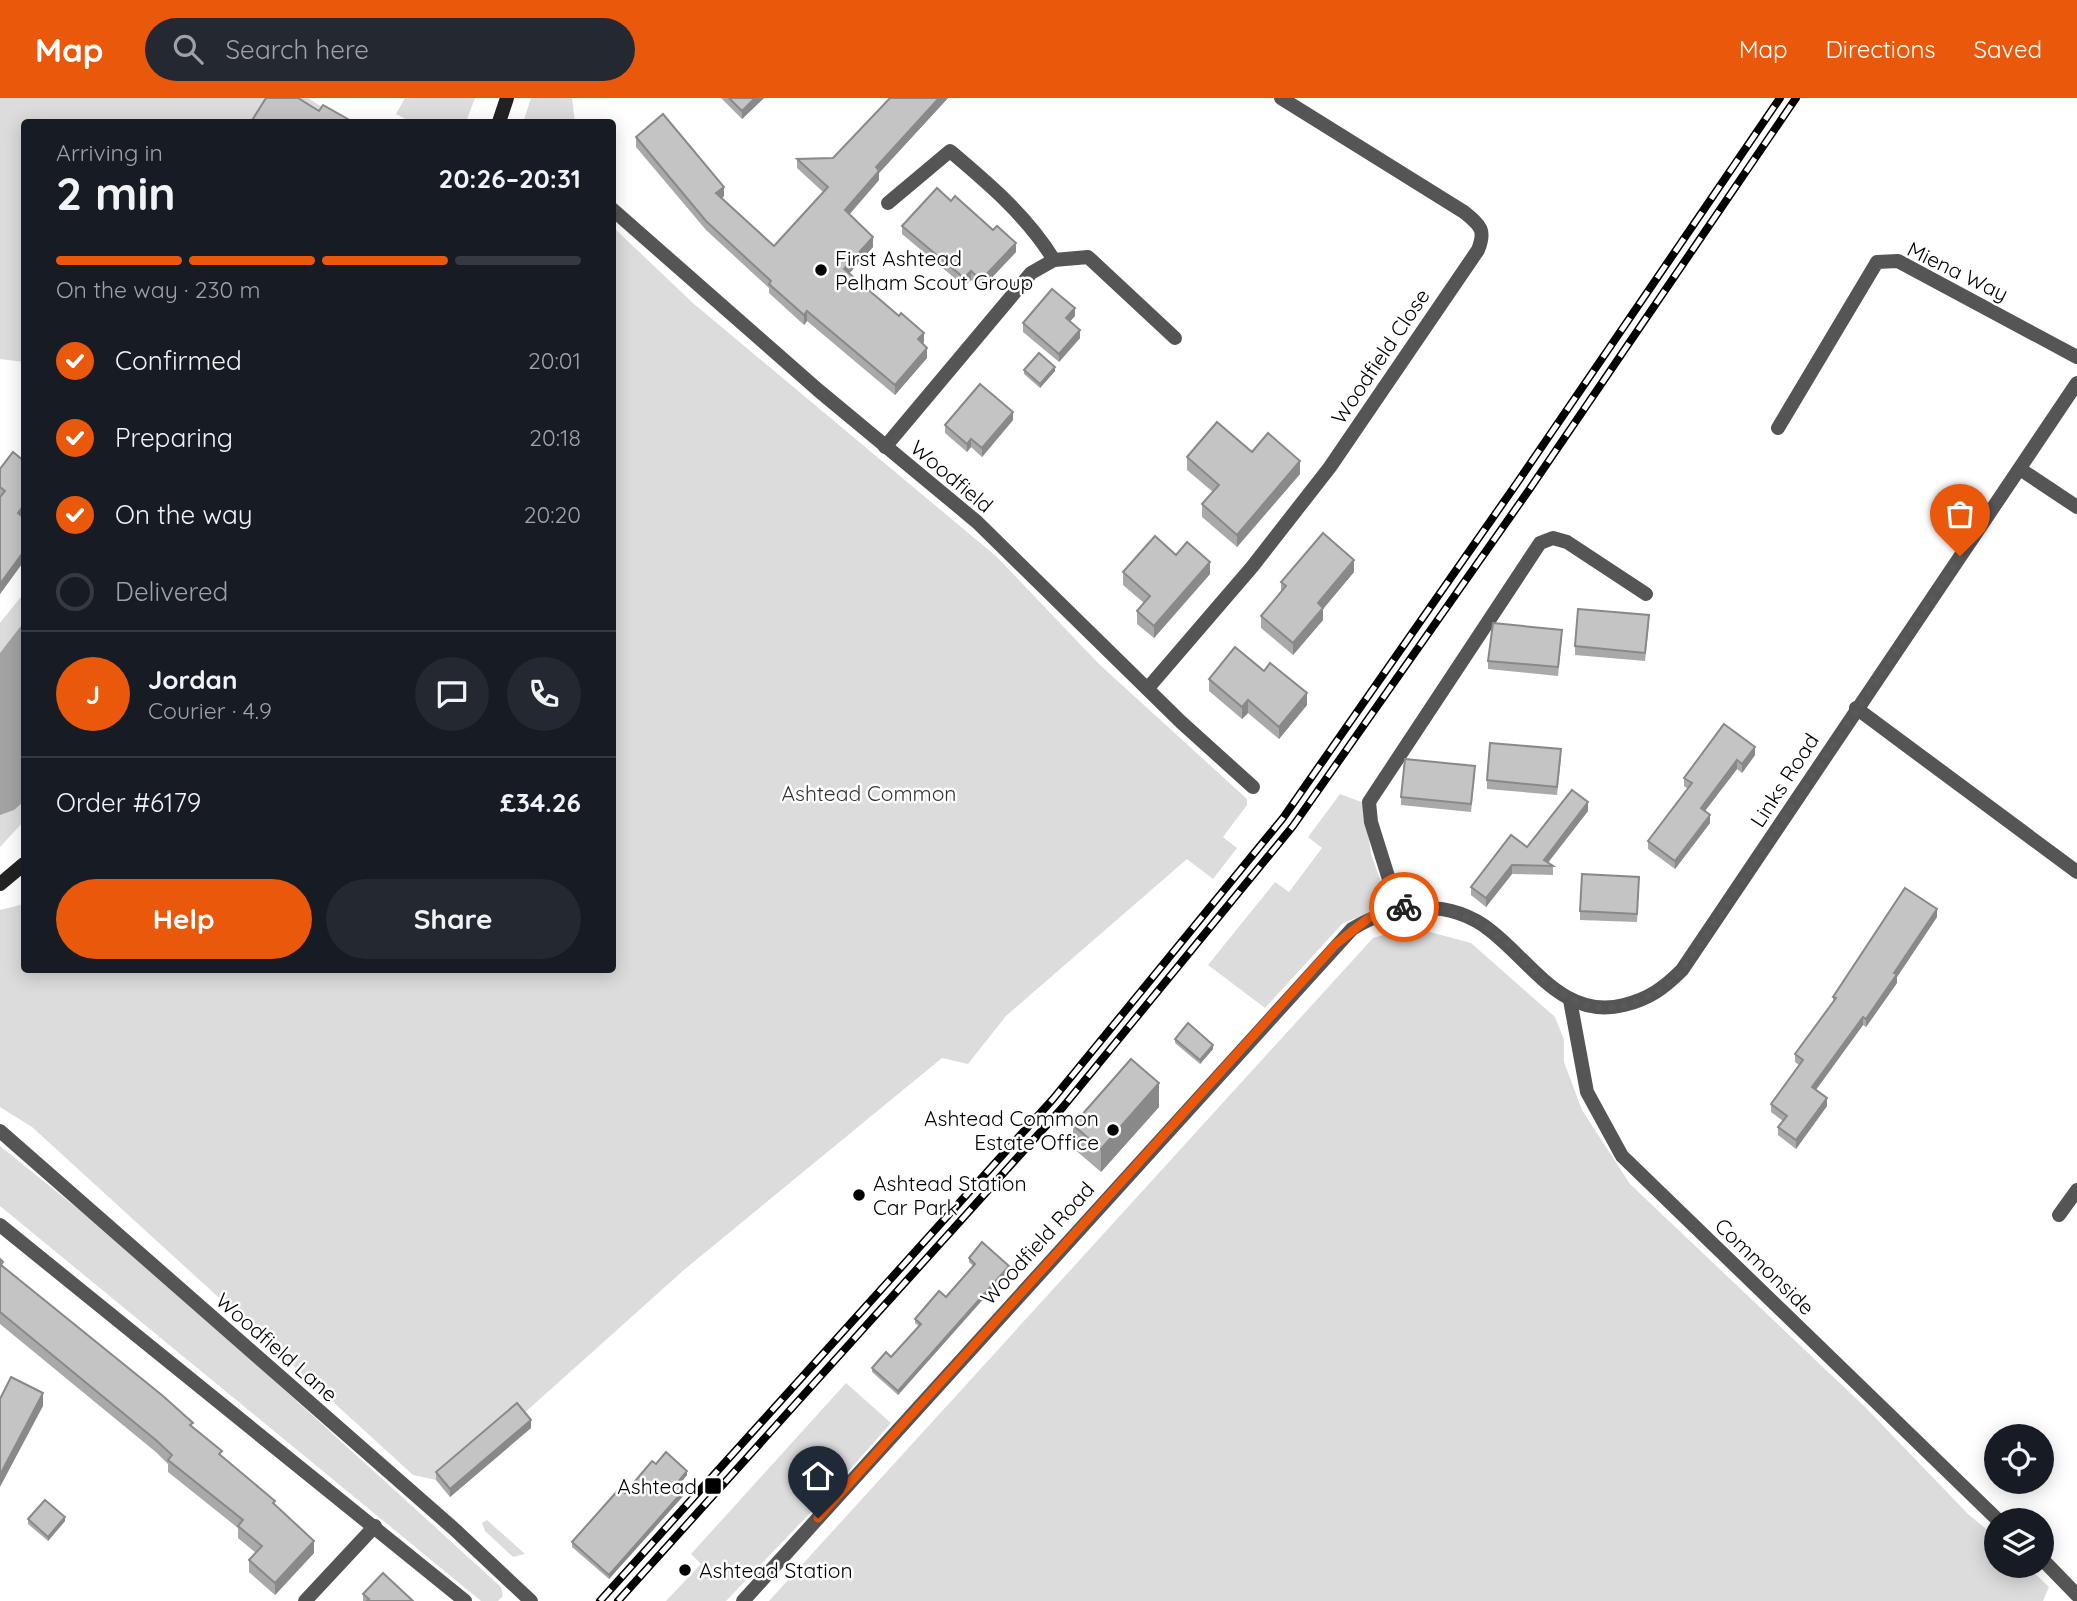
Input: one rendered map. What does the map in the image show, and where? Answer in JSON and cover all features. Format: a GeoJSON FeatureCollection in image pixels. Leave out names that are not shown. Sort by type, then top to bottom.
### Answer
{"type":"FeatureCollection","features":[{"type":"Feature","properties":{"kind":"street"},"geometry":{"type":"LineString","coordinates":[[501,119],[507,98]]}},
{"type":"Feature","properties":{"kind":"street","name":"Woodfield Close"},"geometry":{"type":"LineString","coordinates":[[1148,688],[1252,567],[1330,467],[1478,250],[1484,235],[1482,227],[1464,212],[1282,98]]}},
{"type":"Feature","properties":{"kind":"street"},"geometry":{"type":"LineString","coordinates":[[888,203],[950,151],[999,192],[1038,234],[1054,260]]}},
{"type":"Feature","properties":{"kind":"street","name":"Woodfield"},"geometry":{"type":"LineString","coordinates":[[616,212],[885,447],[977,522],[1253,787]]}},
{"type":"Feature","properties":{"kind":"street"},"geometry":{"type":"LineString","coordinates":[[885,447],[1031,274],[1054,260],[1088,257],[1175,338]]}},
{"type":"Feature","properties":{"kind":"street","name":"Miena Way"},"geometry":{"type":"LineString","coordinates":[[1778,428],[1877,262],[1898,261],[2077,357]]}},
{"type":"Feature","properties":{"kind":"street","name":"Links Road"},"geometry":{"type":"LineString","coordinates":[[1449,912],[1470,918],[1490,930],[1553,988],[1588,1008],[1608,1009],[1642,1001],[1664,989],[1682,970],[2077,383]]}},
{"type":"Feature","properties":{"kind":"street"},"geometry":{"type":"LineString","coordinates":[[2020,469],[2077,507]]}},
{"type":"Feature","properties":{"kind":"street"},"geometry":{"type":"LineString","coordinates":[[1398,908],[1371,822],[1369,802],[1540,542],[1553,538],[1567,542],[1646,594]]}},
{"type":"Feature","properties":{"kind":"street"},"geometry":{"type":"LineString","coordinates":[[1856,708],[2077,872]]}},
{"type":"Feature","properties":{"kind":"street"},"geometry":{"type":"LineString","coordinates":[[0,884],[21,866]]}},
{"type":"Feature","properties":{"kind":"street","name":"Woodfield Road"},"geometry":{"type":"LineString","coordinates":[[743,1601],[1336,944],[1370,917],[1398,908],[1421,907],[1449,912]]}},
{"type":"Feature","properties":{"kind":"street","name":"Commonside"},"geometry":{"type":"LineString","coordinates":[[1570,1000],[1587,1092],[1622,1156],[1986,1508]]}},
{"type":"Feature","properties":{"kind":"street","name":"Woodfield Lane"},"geometry":{"type":"LineString","coordinates":[[0,1131],[453,1528],[526,1599]]}},
{"type":"Feature","properties":{"kind":"street"},"geometry":{"type":"LineString","coordinates":[[2059,1215],[2077,1190]]}},
{"type":"Feature","properties":{"kind":"street"},"geometry":{"type":"LineString","coordinates":[[0,1224],[465,1601]]}},
{"type":"Feature","properties":{"kind":"street"},"geometry":{"type":"LineString","coordinates":[[305,1601],[375,1526]]}},
{"type":"Feature","properties":{"kind":"street"},"geometry":{"type":"LineString","coordinates":[[2054,1571],[2077,1595]]}},
{"type":"Feature","properties":{"kind":"green space"},"geometry":{"type":"Polygon","coordinates":[[[0,98],[308,98],[341,119],[21,119],[21,362],[0,359],[0,98]]]}},
{"type":"Feature","properties":{"kind":"green space"},"geometry":{"type":"Polygon","coordinates":[[[405,98],[475,98],[467,119],[405,119],[396,114],[405,98]]]}},
{"type":"Feature","properties":{"kind":"green space"},"geometry":{"type":"Polygon","coordinates":[[[531,98],[572,98],[575,119],[524,119],[531,98]]]}},
{"type":"Feature","properties":{"kind":"green space","name":"Ashtead Common"},"geometry":{"type":"Polygon","coordinates":[[[616,230],[694,304],[997,557],[1099,664],[1247,799],[1247,805],[1223,837],[1237,848],[1213,879],[1187,859],[1006,1016],[968,1064],[942,1058],[685,1269],[521,1416],[517,1412],[436,1480],[413,1475],[32,1127],[0,1107],[0,910],[21,905],[21,973],[616,973],[616,230]]]}},
{"type":"Feature","properties":{"kind":"green space"},"geometry":{"type":"Polygon","coordinates":[[[21,597],[21,824],[0,847],[0,623],[21,597]]]}},
{"type":"Feature","properties":{"kind":"green space"},"geometry":{"type":"Polygon","coordinates":[[[1340,794],[1364,803],[1371,854],[1384,890],[1372,912],[1343,923],[1265,1008],[1208,965],[1275,882],[1289,892],[1322,848],[1308,837],[1340,794]]]}},
{"type":"Feature","properties":{"kind":"green space"},"geometry":{"type":"Polygon","coordinates":[[[1411,927],[1471,943],[1555,1017],[1564,1040],[1564,1062],[1582,1110],[1630,1184],[1865,1407],[1984,1527],[1984,1578],[2040,1578],[2049,1587],[2043,1601],[769,1601],[1373,938],[1411,927]]]}},
{"type":"Feature","properties":{"kind":"green space"},"geometry":{"type":"Polygon","coordinates":[[[0,1146],[145,1263],[501,1587],[503,1596],[498,1601],[481,1601],[0,1206],[0,1146]]]}},
{"type":"Feature","properties":{"kind":"green space"},"geometry":{"type":"Polygon","coordinates":[[[846,1383],[891,1423],[832,1490],[726,1601],[666,1601],[701,1564],[691,1554],[846,1383]]]}},
{"type":"Feature","properties":{"kind":"green space"},"geometry":{"type":"Polygon","coordinates":[[[487,1520],[525,1554],[513,1557],[485,1531],[482,1523],[487,1520]]]}},
{"type":"Feature","properties":{"kind":"shaded area"},"geometry":{"type":"Polygon","coordinates":[[[21,626],[21,804],[14,810],[0,815],[0,653],[21,626]]]}},
{"type":"Feature","properties":{"kind":"building"},"geometry":{"type":"Polygon","coordinates":[[[266,98],[298,98],[319,111],[323,105],[348,119],[253,119],[266,98]]]}},
{"type":"Feature","properties":{"kind":"building"},"geometry":{"type":"Polygon","coordinates":[[[729,98],[755,98],[742,111],[729,98]]]}},
{"type":"Feature","properties":{"kind":"building"},"geometry":{"type":"Polygon","coordinates":[[[890,98],[939,98],[876,167],[879,171],[845,210],[873,237],[844,269],[899,316],[901,313],[924,333],[918,339],[927,348],[895,385],[807,311],[804,315],[769,284],[771,281],[706,221],[636,137],[663,114],[724,187],[716,193],[774,246],[828,187],[797,159],[833,158],[890,98]]]}},
{"type":"Feature","properties":{"kind":"building"},"geometry":{"type":"Polygon","coordinates":[[[937,188],[951,201],[955,196],[993,230],[997,226],[1016,243],[981,280],[971,271],[964,278],[902,226],[937,188]]]}},
{"type":"Feature","properties":{"kind":"building"},"geometry":{"type":"Polygon","coordinates":[[[1052,289],[1075,308],[1066,318],[1080,330],[1059,354],[1023,323],[1052,289]]]}},
{"type":"Feature","properties":{"kind":"building"},"geometry":{"type":"Polygon","coordinates":[[[1039,353],[1055,367],[1040,384],[1024,370],[1039,353]]]}},
{"type":"Feature","properties":{"kind":"building"},"geometry":{"type":"Polygon","coordinates":[[[980,384],[1013,412],[982,448],[971,439],[967,444],[945,425],[980,384]]]}},
{"type":"Feature","properties":{"kind":"building"},"geometry":{"type":"Polygon","coordinates":[[[1217,422],[1252,452],[1268,433],[1300,461],[1237,535],[1202,504],[1219,485],[1187,457],[1217,422]]]}},
{"type":"Feature","properties":{"kind":"building"},"geometry":{"type":"Polygon","coordinates":[[[13,452],[21,459],[21,509],[18,513],[21,516],[21,555],[0,584],[0,497],[5,491],[0,487],[0,469],[13,452]]]}},
{"type":"Feature","properties":{"kind":"building"},"geometry":{"type":"Polygon","coordinates":[[[1323,533],[1354,560],[1318,603],[1323,608],[1293,643],[1261,616],[1286,586],[1281,582],[1323,533]]]}},
{"type":"Feature","properties":{"kind":"building"},"geometry":{"type":"Polygon","coordinates":[[[1155,536],[1176,555],[1187,542],[1210,562],[1154,626],[1137,611],[1150,596],[1123,572],[1155,536]]]}},
{"type":"Feature","properties":{"kind":"building"},"geometry":{"type":"Polygon","coordinates":[[[1578,609],[1649,615],[1645,653],[1575,646],[1578,609]]]}},
{"type":"Feature","properties":{"kind":"building"},"geometry":{"type":"Polygon","coordinates":[[[1493,623],[1562,630],[1558,667],[1488,661],[1493,623]]]}},
{"type":"Feature","properties":{"kind":"building"},"geometry":{"type":"Polygon","coordinates":[[[1235,647],[1264,671],[1270,663],[1307,693],[1279,727],[1248,700],[1242,707],[1209,679],[1235,647]]]}},
{"type":"Feature","properties":{"kind":"building"},"geometry":{"type":"Polygon","coordinates":[[[1724,724],[1755,747],[1742,764],[1737,760],[1701,808],[1710,815],[1675,861],[1648,841],[1692,783],[1684,778],[1724,724]]]}},
{"type":"Feature","properties":{"kind":"building"},"geometry":{"type":"Polygon","coordinates":[[[1490,743],[1561,749],[1557,787],[1487,780],[1490,743]]]}},
{"type":"Feature","properties":{"kind":"building"},"geometry":{"type":"Polygon","coordinates":[[[1405,759],[1475,766],[1471,804],[1401,797],[1405,759]]]}},
{"type":"Feature","properties":{"kind":"building"},"geometry":{"type":"Polygon","coordinates":[[[1572,790],[1588,802],[1544,860],[1553,866],[1512,865],[1486,898],[1471,887],[1511,835],[1527,847],[1572,790]]]}},
{"type":"Feature","properties":{"kind":"building"},"geometry":{"type":"Polygon","coordinates":[[[1582,874],[1639,877],[1637,914],[1580,911],[1582,874]]]}},
{"type":"Feature","properties":{"kind":"building"},"geometry":{"type":"Polygon","coordinates":[[[1905,888],[1937,909],[1866,1019],[1863,1017],[1812,1087],[1827,1098],[1796,1140],[1778,1127],[1787,1116],[1771,1104],[1803,1060],[1795,1054],[1836,998],[1833,997],[1905,888]]]}},
{"type":"Feature","properties":{"kind":"building"},"geometry":{"type":"Polygon","coordinates":[[[1188,1023],[1213,1045],[1200,1060],[1175,1039],[1188,1023]]]}},
{"type":"Feature","properties":{"kind":"building"},"geometry":{"type":"Polygon","coordinates":[[[1131,1059],[1159,1083],[1101,1149],[1073,1125],[1131,1059]]]}},
{"type":"Feature","properties":{"kind":"building"},"geometry":{"type":"Polygon","coordinates":[[[982,1242],[1009,1266],[898,1391],[872,1368],[886,1352],[891,1357],[921,1324],[915,1319],[939,1291],[946,1297],[975,1264],[969,1258],[982,1242]]]}},
{"type":"Feature","properties":{"kind":"building"},"geometry":{"type":"Polygon","coordinates":[[[0,1259],[3,1262],[1,1265],[163,1396],[193,1423],[190,1425],[222,1451],[219,1454],[275,1501],[273,1503],[314,1541],[275,1583],[249,1560],[262,1546],[238,1526],[243,1520],[168,1460],[172,1455],[157,1441],[0,1312],[0,1259]]]}},
{"type":"Feature","properties":{"kind":"building"},"geometry":{"type":"Polygon","coordinates":[[[11,1377],[43,1393],[0,1475],[0,1399],[11,1377]]]}},
{"type":"Feature","properties":{"kind":"building"},"geometry":{"type":"Polygon","coordinates":[[[517,1403],[531,1420],[450,1489],[436,1472],[517,1403]]]}},
{"type":"Feature","properties":{"kind":"building"},"geometry":{"type":"Polygon","coordinates":[[[666,1452],[687,1471],[677,1483],[685,1489],[609,1575],[572,1542],[620,1488],[625,1493],[652,1461],[656,1464],[666,1452]]]}},
{"type":"Feature","properties":{"kind":"building"},"geometry":{"type":"Polygon","coordinates":[[[45,1500],[65,1517],[48,1537],[28,1519],[45,1500]]]}},
{"type":"Feature","properties":{"kind":"building"},"geometry":{"type":"Polygon","coordinates":[[[383,1573],[413,1601],[367,1601],[369,1599],[363,1594],[383,1573]]]}},
{"type":"Feature","properties":{"kind":"railway"},"geometry":{"type":"LineString","coordinates":[[600,1601],[1053,1099],[1283,818],[1517,483],[1780,98]]}},
{"type":"Feature","properties":{"kind":"railway"},"geometry":{"type":"LineString","coordinates":[[618,1601],[1063,1107],[1293,826],[1529,490],[1796,98]]}},
{"type":"Feature","properties":{"kind":"way so far"},"geometry":{"type":"LineString","coordinates":[[1404,907],[1421,907],[1470,918],[1490,930],[1553,988],[1588,1008],[1608,1009],[1642,1001],[1664,989],[1682,970],[1960,556]]}},
{"type":"Feature","properties":{"kind":"place","name":"First Ashtead Pelham Scout Group"},"geometry":{"type":"Point","coordinates":[821,270]}},
{"type":"Feature","properties":{"kind":"place","name":"Ashtead Common Estate Office"},"geometry":{"type":"Point","coordinates":[1113,1130]}},
{"type":"Feature","properties":{"kind":"place","name":"Ashtead Station Car Park"},"geometry":{"type":"Point","coordinates":[859,1195]}},
{"type":"Feature","properties":{"kind":"place","name":"Ashtead"},"geometry":{"type":"Point","coordinates":[713,1486]}},
{"type":"Feature","properties":{"kind":"place","name":"Ashtead Station"},"geometry":{"type":"Point","coordinates":[685,1570]}},
{"type":"Feature","properties":{"kind":"route"},"geometry":{"type":"LineString","coordinates":[[818,1518],[1336,944],[1370,917],[1404,907]]}}]}
